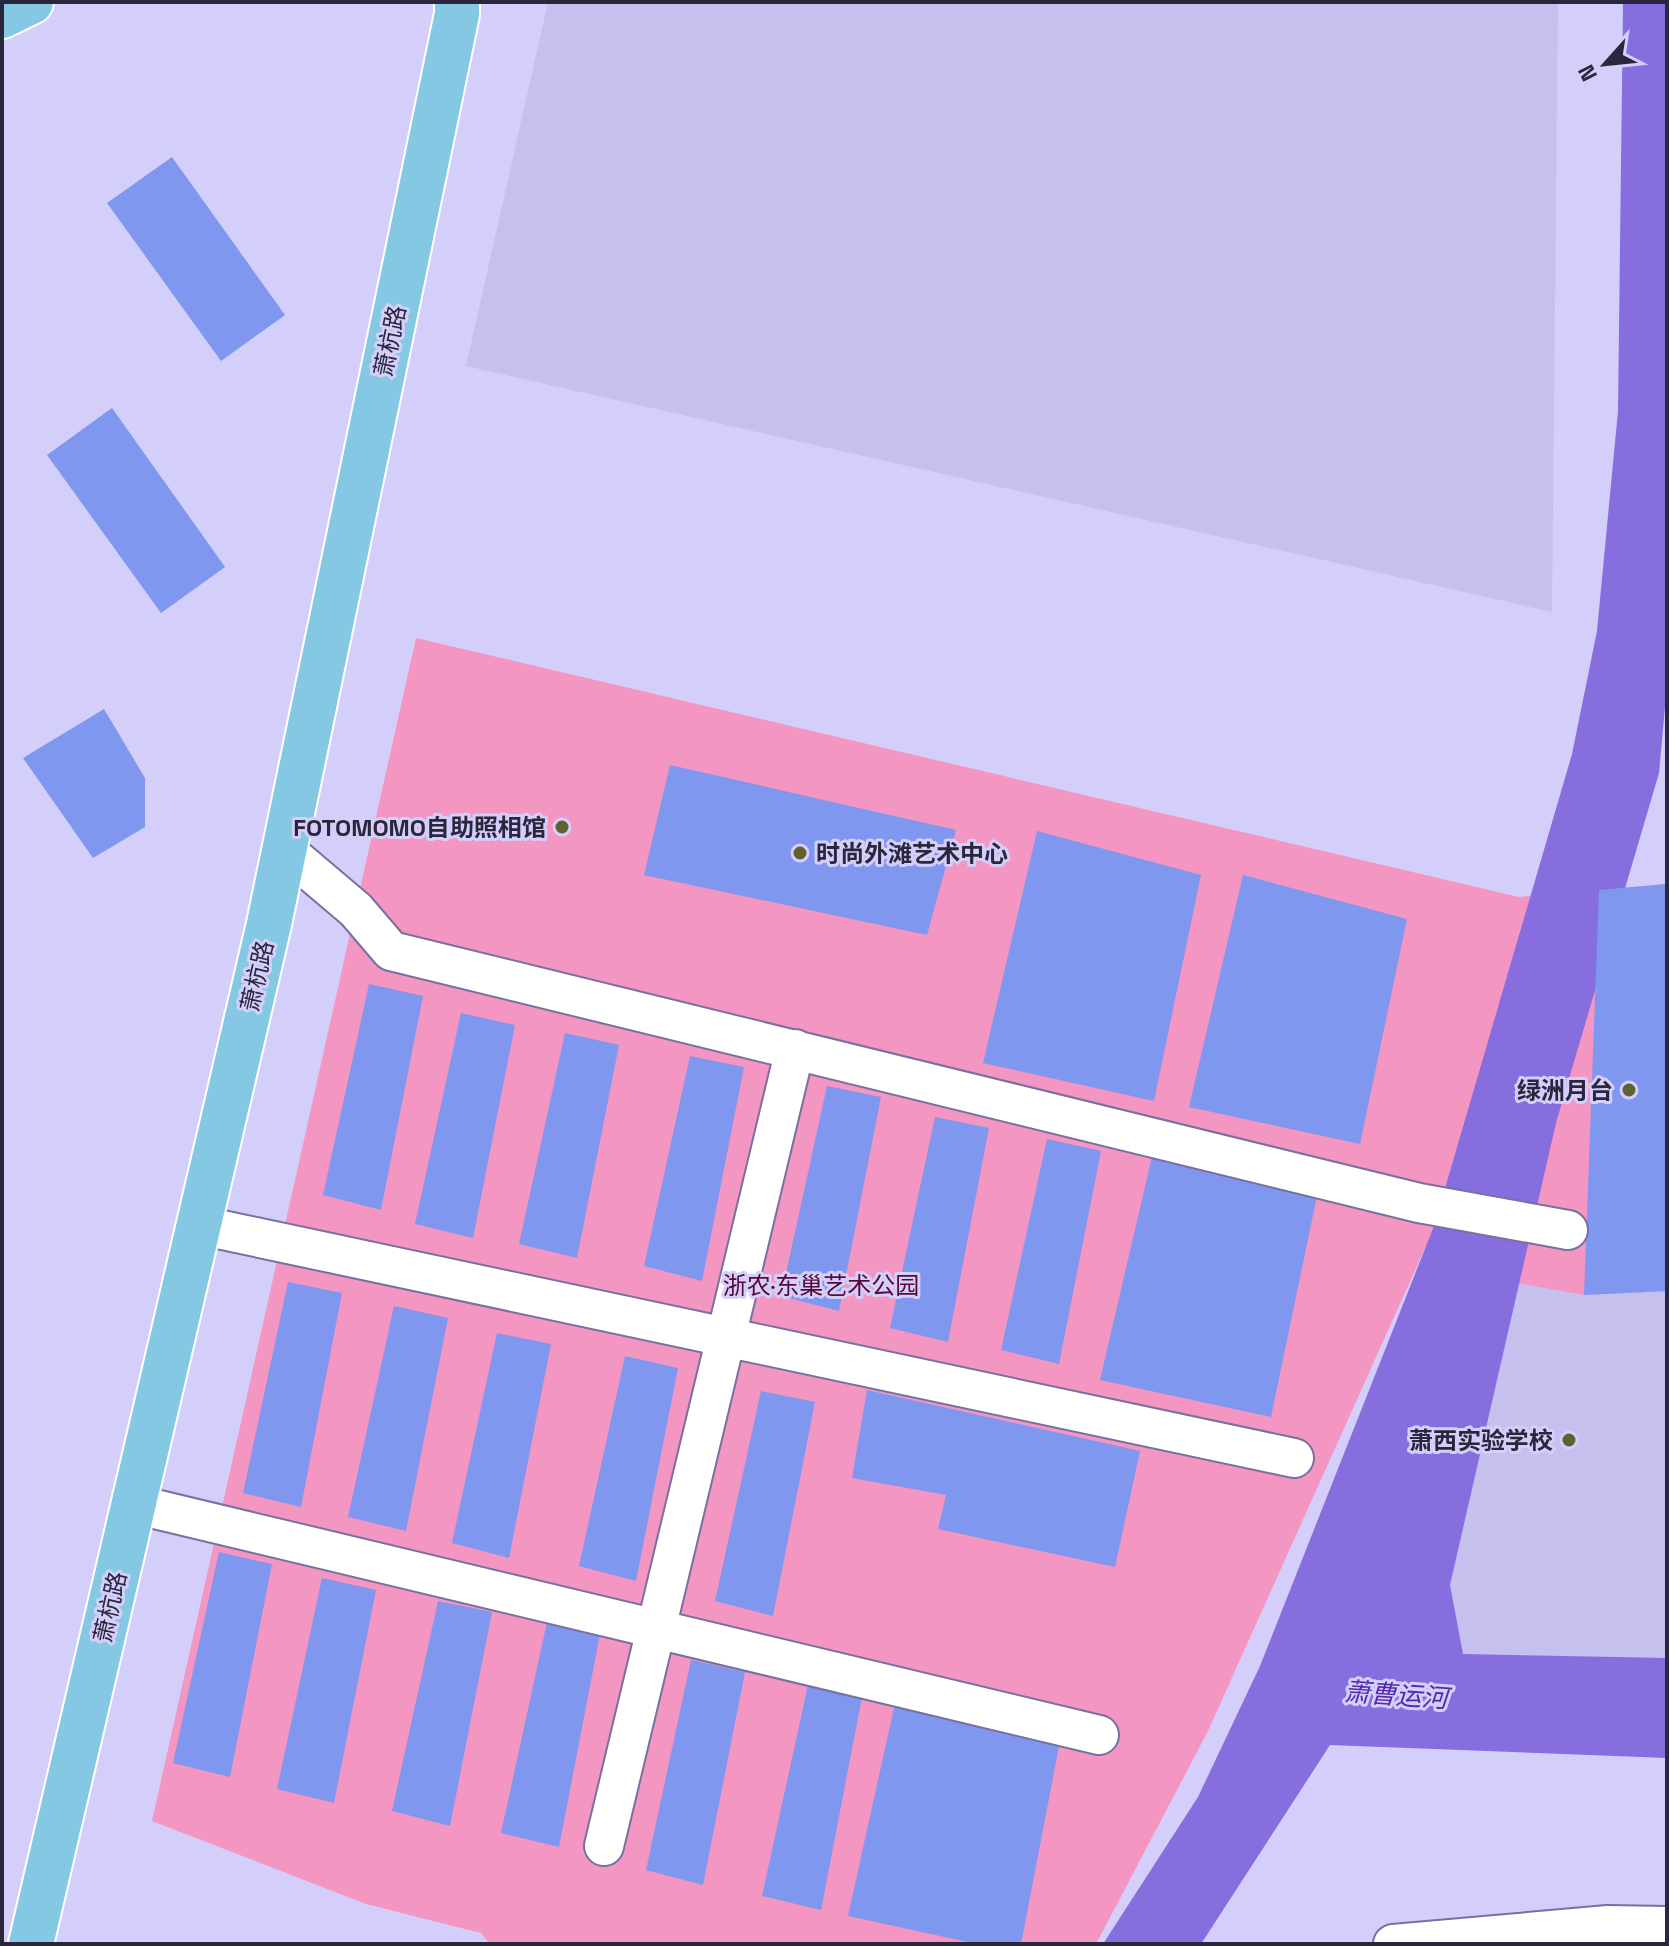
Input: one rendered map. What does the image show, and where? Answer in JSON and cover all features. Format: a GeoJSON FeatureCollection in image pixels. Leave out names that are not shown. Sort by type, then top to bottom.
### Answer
{"type":"FeatureCollection","features":[{"type":"Feature","properties":{"kind":"main road"},"geometry":{"type":"LineString","coordinates":[[2,16],[31,2]]}},
{"type":"Feature","properties":{"kind":"main road","name":"萧杭路"},"geometry":{"type":"LineString","coordinates":[[31,1944],[284,849],[457,14],[457,2]]}},
{"type":"Feature","properties":{"kind":"street"},"geometry":{"type":"LineString","coordinates":[[284,849],[356,910],[391,951],[1419,1203],[1551,1227]]}},
{"type":"Feature","properties":{"kind":"street"},"geometry":{"type":"LineString","coordinates":[[604,1846],[795,1049]]}},
{"type":"Feature","properties":{"kind":"street"},"geometry":{"type":"LineString","coordinates":[[199,1225],[1294,1458]]}},
{"type":"Feature","properties":{"kind":"street"},"geometry":{"type":"LineString","coordinates":[[134,1504],[1099,1735]]}},
{"type":"Feature","properties":{"kind":"street"},"geometry":{"type":"LineString","coordinates":[[1393,1944],[1608,1925],[1667,1926]]}},
{"type":"Feature","properties":{"kind":"shaded area"},"geometry":{"type":"Polygon","coordinates":[[[548,2],[1558,2],[1552,612],[466,366],[548,2]]]}},
{"type":"Feature","properties":{"kind":"shaded area","name":"萧西实验学校"},"geometry":{"type":"Polygon","coordinates":[[[1494,1279],[1667,1291],[1667,1675],[1440,1651],[1494,1279]]]}},
{"type":"Feature","properties":{"kind":"green space","name":"浙农·东巢艺术公园"},"geometry":{"type":"Polygon","coordinates":[[[416,638],[1519,897],[1667,884],[1667,1291],[1584,1295],[1494,1279],[1426,1246],[1208,1731],[1096,1944],[490,1944],[481,1933],[366,1904],[152,1821],[416,638]]]}},
{"type":"Feature","properties":{"kind":"water","name":"萧曹运河"},"geometry":{"type":"Polygon","coordinates":[[[1623,2],[1667,2],[1667,685],[1659,773],[1556,1123],[1450,1585],[1463,1654],[1667,1658],[1667,1758],[1330,1745],[1201,1944],[1103,1944],[1198,1797],[1260,1666],[1434,1226],[1572,754],[1597,631],[1618,411],[1623,2]]]}},
{"type":"Feature","properties":{"kind":"building"},"geometry":{"type":"Polygon","coordinates":[[[172,157],[285,315],[221,361],[107,203],[172,157]]]}},
{"type":"Feature","properties":{"kind":"building"},"geometry":{"type":"Polygon","coordinates":[[[112,408],[225,567],[161,613],[47,455],[112,408]]]}},
{"type":"Feature","properties":{"kind":"building"},"geometry":{"type":"Polygon","coordinates":[[[104,709],[145,778],[145,827],[93,858],[23,758],[104,709]]]}},
{"type":"Feature","properties":{"kind":"building","name":"时尚外滩艺术中心"},"geometry":{"type":"Polygon","coordinates":[[[670,765],[956,830],[927,935],[644,875],[670,765]]]}},
{"type":"Feature","properties":{"kind":"building"},"geometry":{"type":"Polygon","coordinates":[[[1037,831],[1201,875],[1154,1101],[983,1063],[1037,831]]]}},
{"type":"Feature","properties":{"kind":"building"},"geometry":{"type":"Polygon","coordinates":[[[1243,875],[1407,919],[1360,1144],[1189,1107],[1243,875]]]}},
{"type":"Feature","properties":{"kind":"building","name":"绿洲月台"},"geometry":{"type":"Polygon","coordinates":[[[1667,884],[1667,1291],[1584,1295],[1599,890],[1667,884]]]}},
{"type":"Feature","properties":{"kind":"building"},"geometry":{"type":"Polygon","coordinates":[[[369,984],[423,996],[381,1210],[323,1195],[369,984]]]}},
{"type":"Feature","properties":{"kind":"building"},"geometry":{"type":"Polygon","coordinates":[[[461,1013],[515,1025],[473,1238],[415,1224],[461,1013]]]}},
{"type":"Feature","properties":{"kind":"building"},"geometry":{"type":"Polygon","coordinates":[[[565,1033],[619,1045],[577,1258],[519,1244],[565,1033]]]}},
{"type":"Feature","properties":{"kind":"building"},"geometry":{"type":"Polygon","coordinates":[[[690,1056],[744,1067],[702,1281],[644,1266],[690,1056]]]}},
{"type":"Feature","properties":{"kind":"building"},"geometry":{"type":"Polygon","coordinates":[[[827,1086],[881,1097],[839,1311],[781,1296],[827,1086]]]}},
{"type":"Feature","properties":{"kind":"building"},"geometry":{"type":"Polygon","coordinates":[[[935,1117],[989,1128],[948,1342],[890,1328],[935,1117]]]}},
{"type":"Feature","properties":{"kind":"building"},"geometry":{"type":"Polygon","coordinates":[[[1047,1139],[1101,1151],[1059,1364],[1001,1350],[1047,1139]]]}},
{"type":"Feature","properties":{"kind":"building"},"geometry":{"type":"Polygon","coordinates":[[[1154,1148],[1318,1191],[1271,1417],[1100,1380],[1154,1148]]]}},
{"type":"Feature","properties":{"kind":"building"},"geometry":{"type":"Polygon","coordinates":[[[288,1282],[342,1293],[301,1507],[243,1493],[288,1282]]]}},
{"type":"Feature","properties":{"kind":"building"},"geometry":{"type":"Polygon","coordinates":[[[394,1306],[448,1318],[406,1531],[348,1517],[394,1306]]]}},
{"type":"Feature","properties":{"kind":"building"},"geometry":{"type":"Polygon","coordinates":[[[497,1333],[551,1344],[509,1558],[452,1543],[497,1333]]]}},
{"type":"Feature","properties":{"kind":"building"},"geometry":{"type":"Polygon","coordinates":[[[625,1356],[678,1368],[636,1581],[579,1566],[625,1356]]]}},
{"type":"Feature","properties":{"kind":"building"},"geometry":{"type":"Polygon","coordinates":[[[867,1390],[1140,1451],[1115,1567],[938,1529],[946,1495],[852,1478],[867,1390]]]}},
{"type":"Feature","properties":{"kind":"building"},"geometry":{"type":"Polygon","coordinates":[[[761,1391],[815,1402],[773,1616],[715,1601],[761,1391]]]}},
{"type":"Feature","properties":{"kind":"building"},"geometry":{"type":"Polygon","coordinates":[[[219,1552],[272,1564],[230,1777],[173,1763],[219,1552]]]}},
{"type":"Feature","properties":{"kind":"building"},"geometry":{"type":"Polygon","coordinates":[[[322,1578],[376,1590],[334,1803],[277,1789],[322,1578]]]}},
{"type":"Feature","properties":{"kind":"building"},"geometry":{"type":"Polygon","coordinates":[[[438,1601],[492,1612],[450,1826],[392,1811],[438,1601]]]}},
{"type":"Feature","properties":{"kind":"building"},"geometry":{"type":"Polygon","coordinates":[[[547,1622],[600,1634],[559,1847],[501,1833],[547,1622]]]}},
{"type":"Feature","properties":{"kind":"building"},"geometry":{"type":"Polygon","coordinates":[[[691,1660],[745,1672],[703,1885],[646,1870],[691,1660]]]}},
{"type":"Feature","properties":{"kind":"building"},"geometry":{"type":"Polygon","coordinates":[[[808,1685],[862,1697],[821,1910],[762,1896],[808,1685]]]}},
{"type":"Feature","properties":{"kind":"building"},"geometry":{"type":"Polygon","coordinates":[[[896,1699],[1060,1741],[1021,1944],[977,1944],[848,1916],[896,1699]]]}},
{"type":"Feature","properties":{"kind":"place","name":"FOTOMOMO自助照相馆"},"geometry":{"type":"Point","coordinates":[562,827]}},
{"type":"Feature","properties":{"kind":"place","name":"时尚外滩艺术中心"},"geometry":{"type":"Point","coordinates":[800,853]}},
{"type":"Feature","properties":{"kind":"place","name":"绿洲月台"},"geometry":{"type":"Point","coordinates":[1629,1090]}},
{"type":"Feature","properties":{"kind":"place","name":"萧西实验学校"},"geometry":{"type":"Point","coordinates":[1569,1440]}}]}
